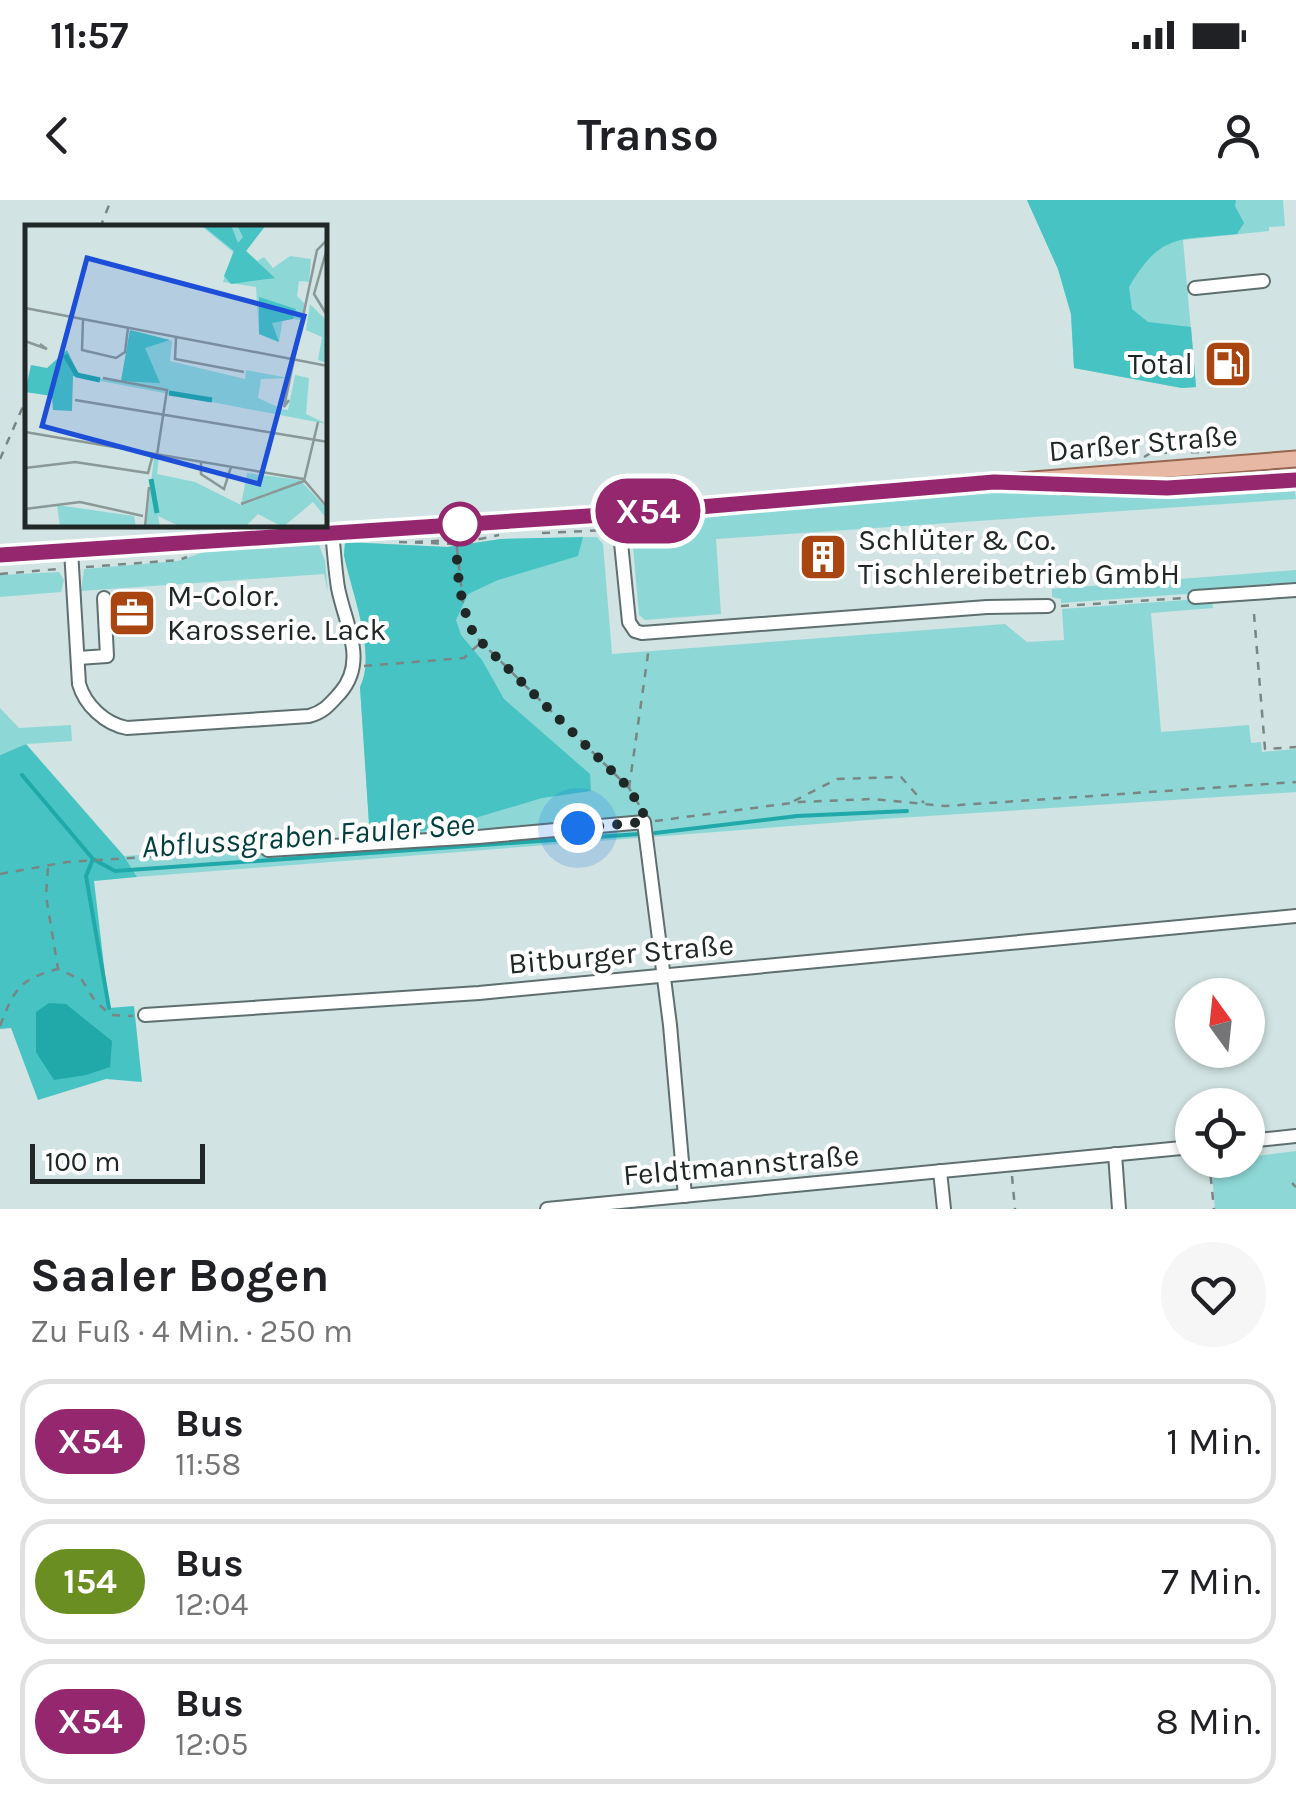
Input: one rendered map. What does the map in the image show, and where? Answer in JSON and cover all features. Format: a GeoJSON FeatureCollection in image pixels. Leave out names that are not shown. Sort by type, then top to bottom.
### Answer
{"type":"FeatureCollection","features":[{"type":"Feature","properties":{"kind":"main road","name":"Darßer Straße"},"geometry":{"type":"LineString","coordinates":[[0,555],[618,514],[1296,458]]}},
{"type":"Feature","properties":{"kind":"main road","name":"Darßer Straße"},"geometry":{"type":"LineString","coordinates":[[994,482],[1167,488],[1296,480]]}},
{"type":"Feature","properties":{"kind":"street"},"geometry":{"type":"LineString","coordinates":[[1195,288],[1263,281]]}},
{"type":"Feature","properties":{"kind":"street"},"geometry":{"type":"LineString","coordinates":[[618,514],[628,622],[642,632],[1048,606]]}},
{"type":"Feature","properties":{"kind":"street"},"geometry":{"type":"LineString","coordinates":[[70,550],[79,684],[87,703],[118,726],[318,714],[350,681],[354,667],[350,631],[338,589],[332,532]]}},
{"type":"Feature","properties":{"kind":"street"},"geometry":{"type":"LineString","coordinates":[[1194,597],[1296,590]]}},
{"type":"Feature","properties":{"kind":"street"},"geometry":{"type":"LineString","coordinates":[[78,658],[107,656],[104,598]]}},
{"type":"Feature","properties":{"kind":"street"},"geometry":{"type":"LineString","coordinates":[[268,850],[644,822],[670,1026],[685,1196]]}},
{"type":"Feature","properties":{"kind":"street","name":"Bitburger Straße"},"geometry":{"type":"LineString","coordinates":[[145,1016],[461,994],[1296,916]]}},
{"type":"Feature","properties":{"kind":"street"},"geometry":{"type":"LineString","coordinates":[[1265,1139],[1296,1136]]}},
{"type":"Feature","properties":{"kind":"street","name":"Feldtmannstraße"},"geometry":{"type":"LineString","coordinates":[[546,1209],[663,1204],[685,1196],[1175,1149]]}},
{"type":"Feature","properties":{"kind":"street"},"geometry":{"type":"LineString","coordinates":[[1114,1154],[1119,1209]]}},
{"type":"Feature","properties":{"kind":"street"},"geometry":{"type":"LineString","coordinates":[[940,1172],[944,1209]]}},
{"type":"Feature","properties":{"kind":"path"},"geometry":{"type":"LineString","coordinates":[[101,225],[112,200]]}},
{"type":"Feature","properties":{"kind":"path"},"geometry":{"type":"LineString","coordinates":[[0,459],[25,402]]}},
{"type":"Feature","properties":{"kind":"path"},"geometry":{"type":"LineString","coordinates":[[532,533],[582,532]]}},
{"type":"Feature","properties":{"kind":"path"},"geometry":{"type":"LineString","coordinates":[[456,544],[501,535]]}},
{"type":"Feature","properties":{"kind":"path"},"geometry":{"type":"LineString","coordinates":[[400,542],[456,540],[464,612],[481,642],[629,788],[644,822],[790,803],[872,799],[945,806],[1296,782]]}},
{"type":"Feature","properties":{"kind":"path"},"geometry":{"type":"LineString","coordinates":[[0,574],[179,560],[192,555]]}},
{"type":"Feature","properties":{"kind":"path"},"geometry":{"type":"LineString","coordinates":[[1048,606],[1194,597]]}},
{"type":"Feature","properties":{"kind":"path"},"geometry":{"type":"LineString","coordinates":[[1254,614],[1265,749],[1296,746]]}},
{"type":"Feature","properties":{"kind":"path"},"geometry":{"type":"LineString","coordinates":[[363,666],[464,658],[481,642]]}},
{"type":"Feature","properties":{"kind":"path"},"geometry":{"type":"LineString","coordinates":[[629,788],[650,647]]}},
{"type":"Feature","properties":{"kind":"path"},"geometry":{"type":"LineString","coordinates":[[790,803],[837,778],[900,777],[925,804]]}},
{"type":"Feature","properties":{"kind":"path"},"geometry":{"type":"LineString","coordinates":[[0,874],[78,862],[268,850]]}},
{"type":"Feature","properties":{"kind":"path"},"geometry":{"type":"LineString","coordinates":[[48,866],[46,896],[58,969]]}},
{"type":"Feature","properties":{"kind":"path"},"geometry":{"type":"LineString","coordinates":[[0,1026],[26,980],[58,969],[82,980],[95,1001],[111,1015],[145,1016]]}},
{"type":"Feature","properties":{"kind":"path"},"geometry":{"type":"LineString","coordinates":[[1011,1164],[1015,1209]]}},
{"type":"Feature","properties":{"kind":"path"},"geometry":{"type":"LineString","coordinates":[[1211,1178],[1214,1209]]}},
{"type":"Feature","properties":{"kind":"shaded area"},"geometry":{"type":"Polygon","coordinates":[[[1027,200],[1283,200],[1285,226],[1183,240],[1196,387],[1182,388],[1074,368],[1071,314],[1058,269],[1027,200]]]}},
{"type":"Feature","properties":{"kind":"shaded area"},"geometry":{"type":"Polygon","coordinates":[[[1027,200],[1236,200],[1244,223],[1237,234],[1174,242],[1151,256],[1129,287],[1132,309],[1148,322],[1191,327],[1196,387],[1182,388],[1074,368],[1071,314],[1058,269],[1027,200]]]}},
{"type":"Feature","properties":{"kind":"shaded area"},"geometry":{"type":"Polygon","coordinates":[[[1009,491],[1171,499],[1295,491],[1296,499],[716,539],[721,614],[645,620],[639,615],[632,535],[637,526],[805,506],[1009,491]]]}},
{"type":"Feature","properties":{"kind":"shaded area"},"geometry":{"type":"Polygon","coordinates":[[[583,537],[578,556],[498,580],[468,594],[456,620],[461,635],[482,660],[504,699],[590,774],[591,791],[542,798],[445,827],[370,839],[360,687],[366,657],[344,555],[345,542],[447,547],[501,539],[583,537]]]}},
{"type":"Feature","properties":{"kind":"shaded area"},"geometry":{"type":"Polygon","coordinates":[[[597,537],[603,544],[612,654],[1005,624],[1027,642],[1064,640],[1062,609],[1212,598],[1213,608],[1151,613],[1161,732],[1249,725],[1251,743],[1261,742],[1262,752],[1296,749],[1296,792],[882,819],[137,877],[124,856],[370,839],[360,687],[366,657],[344,555],[345,542],[447,547],[501,539],[597,537]]]}},
{"type":"Feature","properties":{"kind":"shaded area"},"geometry":{"type":"Polygon","coordinates":[[[318,542],[325,561],[328,593],[324,574],[81,591],[84,569],[178,561],[207,551],[318,542]]]}},
{"type":"Feature","properties":{"kind":"shaded area"},"geometry":{"type":"Polygon","coordinates":[[[1296,570],[1296,586],[1061,603],[1061,599],[1052,597],[1052,589],[1296,570]]]}},
{"type":"Feature","properties":{"kind":"shaded area"},"geometry":{"type":"Polygon","coordinates":[[[59,572],[64,580],[61,592],[0,597],[0,575],[59,572]]]}},
{"type":"Feature","properties":{"kind":"shaded area"},"geometry":{"type":"Polygon","coordinates":[[[0,708],[19,728],[71,725],[72,741],[26,744],[0,755],[0,708]]]}},
{"type":"Feature","properties":{"kind":"shaded area"},"geometry":{"type":"Polygon","coordinates":[[[26,744],[124,856],[137,877],[94,881],[109,1008],[134,1006],[142,1082],[106,1079],[38,1100],[11,1028],[0,1029],[0,755],[26,744]]]}},
{"type":"Feature","properties":{"kind":"shaded area"},"geometry":{"type":"Polygon","coordinates":[[[49,1003],[66,1004],[112,1041],[110,1067],[54,1080],[36,1052],[36,1012],[49,1003]]]}},
{"type":"Feature","properties":{"kind":"shaded area"},"geometry":{"type":"Polygon","coordinates":[[[1296,1151],[1296,1209],[1215,1209],[1212,1178],[1265,1178],[1265,1155],[1296,1151]]]}},
{"type":"Feature","properties":{"kind":"waterway","name":"Abflussgraben Fauler See"},"geometry":{"type":"LineString","coordinates":[[22,775],[93,859],[115,871],[639,834]]}},
{"type":"Feature","properties":{"kind":"waterway"},"geometry":{"type":"LineString","coordinates":[[655,833],[797,816],[907,811]]}},
{"type":"Feature","properties":{"kind":"waterway"},"geometry":{"type":"LineString","coordinates":[[93,859],[86,876],[109,1008]]}},
{"type":"Feature","properties":{"kind":"bus line","name":"X54"},"geometry":{"type":"LineString","coordinates":[[0,555],[618,514],[994,482],[1167,488],[1296,480]]}},
{"type":"Feature","properties":{"kind":"place","name":"Total"},"geometry":{"type":"Point","coordinates":[1228,364]}},
{"type":"Feature","properties":{"kind":"place","name":"Schlüter & Co. Tischlereibetrieb GmbH"},"geometry":{"type":"Point","coordinates":[823,557]}},
{"type":"Feature","properties":{"kind":"place","name":"M-Color. Karosserie. Lack"},"geometry":{"type":"Point","coordinates":[132,613]}},
{"type":"Feature","properties":{"kind":"route"},"geometry":{"type":"LineString","coordinates":[[460,524],[456,540],[464,612],[475,636],[629,788],[643,813],[644,822],[578,828]]}}]}
